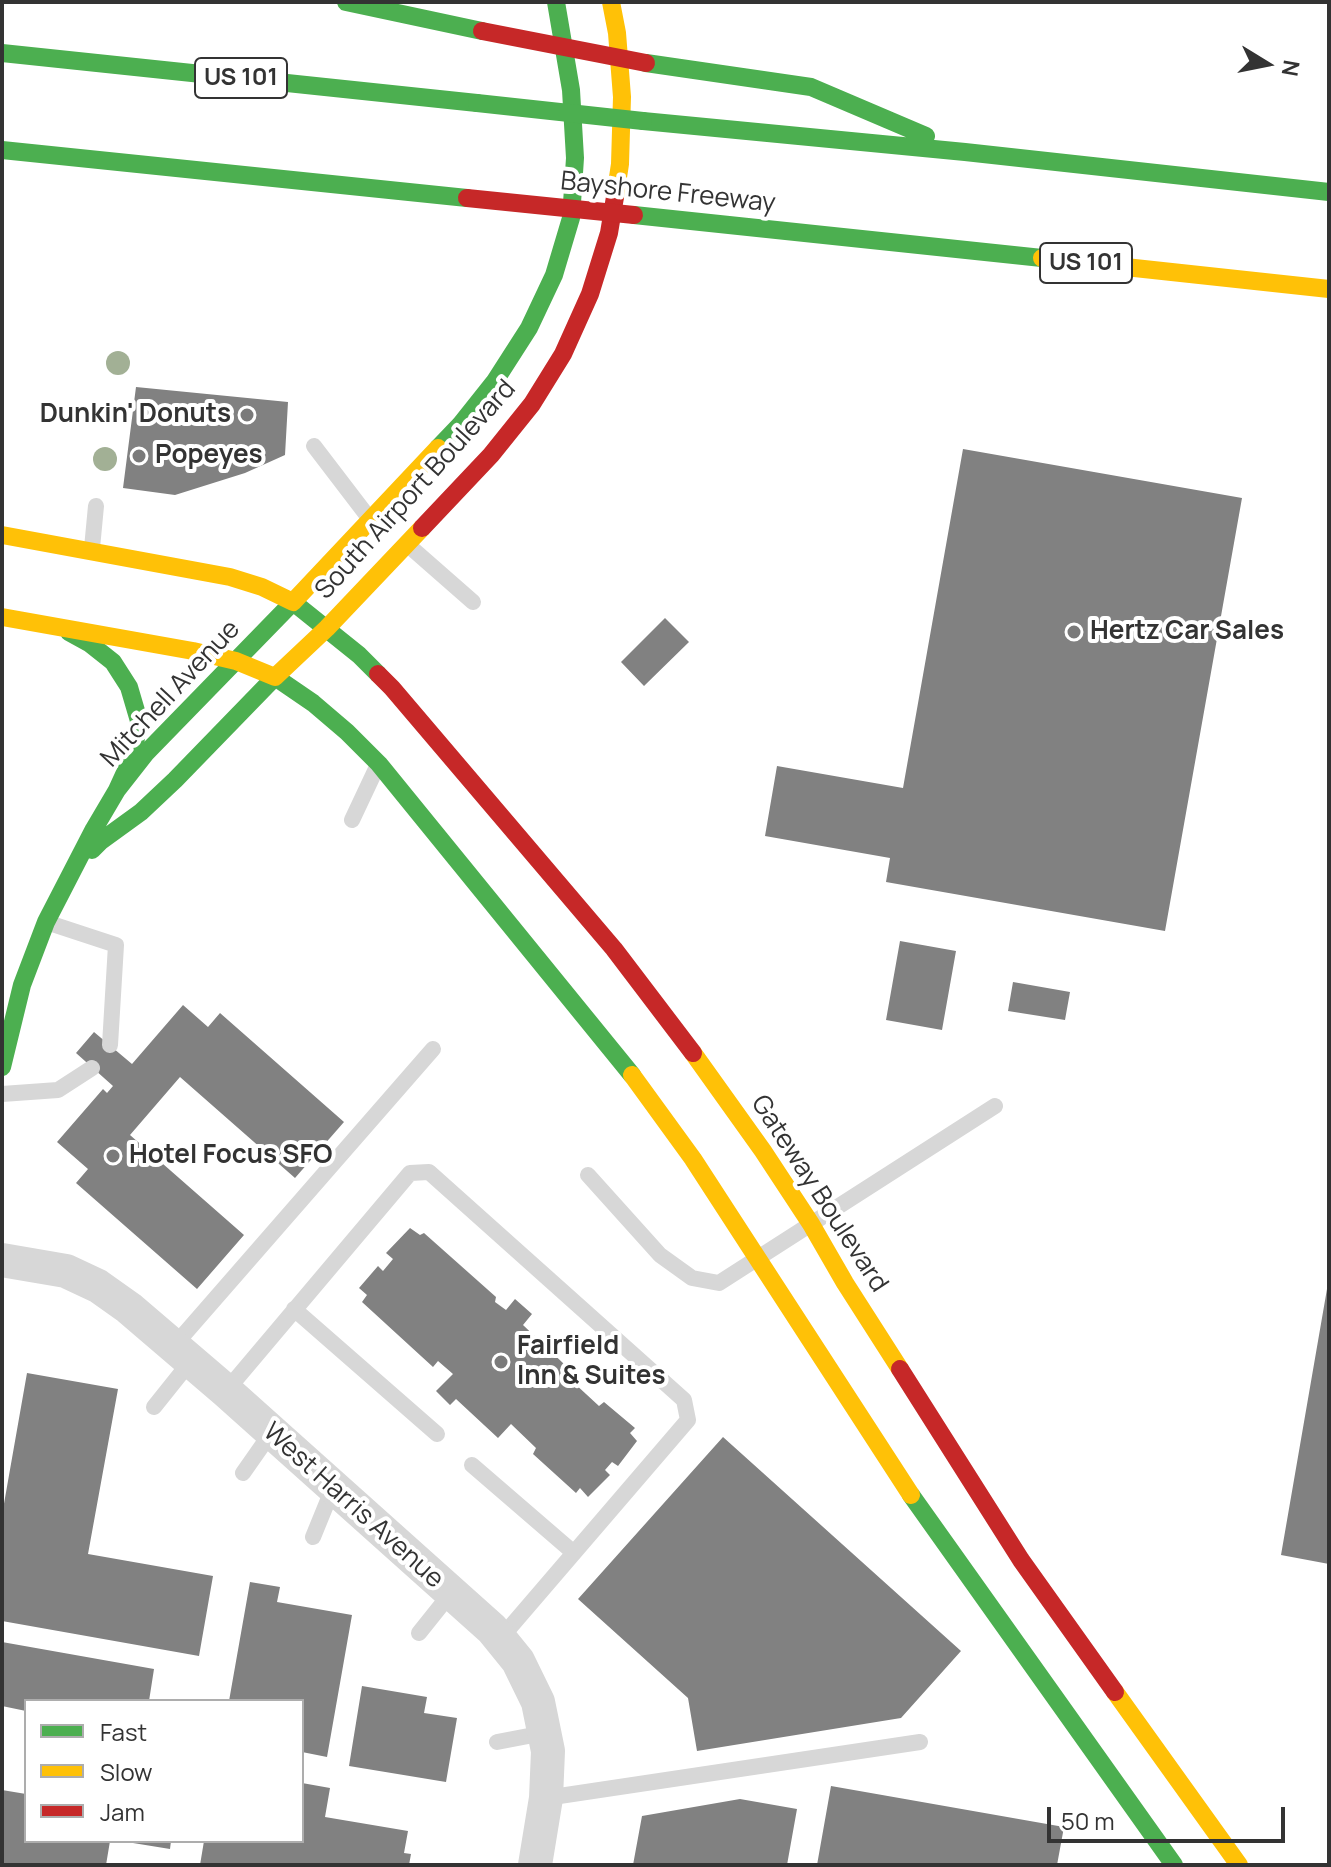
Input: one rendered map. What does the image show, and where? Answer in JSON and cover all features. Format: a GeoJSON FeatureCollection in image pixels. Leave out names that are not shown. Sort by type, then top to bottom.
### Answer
{"type":"FeatureCollection","features":[{"type":"Feature","properties":{"kind":"main road"},"geometry":{"type":"LineString","coordinates":[[346,2],[646,63],[811,87],[965,152]]}},
{"type":"Feature","properties":{"kind":"main road","name":"South Airport Boulevard"},"geometry":{"type":"LineString","coordinates":[[275,677],[327,628],[491,455],[532,404],[563,354],[590,294],[609,233],[620,164],[622,97],[611,2]]}},
{"type":"Feature","properties":{"kind":"main road","name":"South Airport Boulevard"},"geometry":{"type":"LineString","coordinates":[[2,535],[230,577],[262,587],[293,602],[460,425],[495,381],[529,328],[554,275],[571,218],[575,158],[571,90],[555,6]]}},
{"type":"Feature","properties":{"kind":"main road","name":"US 101"},"geometry":{"type":"LineString","coordinates":[[4,53],[1329,192]]}},
{"type":"Feature","properties":{"kind":"main road","name":"Bayshore Freeway"},"geometry":{"type":"LineString","coordinates":[[11,151],[1324,288]]}},
{"type":"Feature","properties":{"kind":"main road","name":"Gateway Boulevard"},"geometry":{"type":"LineString","coordinates":[[293,602],[359,655],[400,697],[614,949],[712,1078],[811,1224],[845,1283],[1021,1560],[1239,1865]]}},
{"type":"Feature","properties":{"kind":"main road","name":"Mitchell Avenue"},"geometry":{"type":"LineString","coordinates":[[2,1067],[22,985],[46,922],[117,790],[146,753],[293,602]]}},
{"type":"Feature","properties":{"kind":"main road"},"geometry":{"type":"LineString","coordinates":[[9,619],[236,661],[275,677],[313,703],[379,764],[615,1053],[693,1159],[930,1524],[1174,1865]]}},
{"type":"Feature","properties":{"kind":"main road"},"geometry":{"type":"LineString","coordinates":[[60,628],[89,643],[113,662],[129,687],[139,721],[133,755],[117,790]]}},
{"type":"Feature","properties":{"kind":"main road","name":"Mitchell Avenue"},"geometry":{"type":"LineString","coordinates":[[74,870],[101,841],[141,812],[175,780],[275,677]]}},
{"type":"Feature","properties":{"kind":"street","name":"West Harris Avenue"},"geometry":{"type":"LineString","coordinates":[[2,1260],[66,1271],[98,1286],[129,1308],[492,1629],[518,1661],[538,1702],[548,1751],[546,1798],[535,1865]]}},
{"type":"Feature","properties":{"kind":"lane"},"geometry":{"type":"LineString","coordinates":[[314,446],[370,520]]}},
{"type":"Feature","properties":{"kind":"lane"},"geometry":{"type":"LineString","coordinates":[[91,551],[96,506]]}},
{"type":"Feature","properties":{"kind":"lane"},"geometry":{"type":"LineString","coordinates":[[407,544],[473,602]]}},
{"type":"Feature","properties":{"kind":"lane"},"geometry":{"type":"LineString","coordinates":[[352,820],[379,764]]}},
{"type":"Feature","properties":{"kind":"lane"},"geometry":{"type":"LineString","coordinates":[[46,922],[116,945],[110,1045]]}},
{"type":"Feature","properties":{"kind":"lane"},"geometry":{"type":"LineString","coordinates":[[154,1407],[181,1354],[433,1049]]}},
{"type":"Feature","properties":{"kind":"lane"},"geometry":{"type":"LineString","coordinates":[[2,1094],[58,1090],[92,1068]]}},
{"type":"Feature","properties":{"kind":"lane"},"geometry":{"type":"LineString","coordinates":[[588,1175],[660,1255],[692,1278],[719,1283],[995,1106]]}},
{"type":"Feature","properties":{"kind":"lane"},"geometry":{"type":"LineString","coordinates":[[226,1391],[410,1173],[429,1172],[684,1400],[688,1420],[500,1639]]}},
{"type":"Feature","properties":{"kind":"lane"},"geometry":{"type":"LineString","coordinates":[[294,1309],[437,1434]]}},
{"type":"Feature","properties":{"kind":"lane"},"geometry":{"type":"LineString","coordinates":[[243,1473],[271,1433]]}},
{"type":"Feature","properties":{"kind":"lane"},"geometry":{"type":"LineString","coordinates":[[472,1465],[574,1553]]}},
{"type":"Feature","properties":{"kind":"lane"},"geometry":{"type":"LineString","coordinates":[[313,1537],[333,1488]]}},
{"type":"Feature","properties":{"kind":"lane"},"geometry":{"type":"LineString","coordinates":[[419,1633],[451,1593]]}},
{"type":"Feature","properties":{"kind":"lane"},"geometry":{"type":"LineString","coordinates":[[497,1742],[544,1733]]}},
{"type":"Feature","properties":{"kind":"lane"},"geometry":{"type":"LineString","coordinates":[[546,1798],[920,1742]]}},
{"type":"Feature","properties":{"kind":"building"},"geometry":{"type":"Polygon","coordinates":[[[136,387],[288,402],[285,455],[245,473],[175,495],[123,488],[136,387]]]}},
{"type":"Feature","properties":{"kind":"building","name":"Hertz Car Sales"},"geometry":{"type":"Polygon","coordinates":[[[963,449],[1242,498],[1165,931],[886,882],[890,858],[765,836],[777,766],[903,788],[963,449]]]}},
{"type":"Feature","properties":{"kind":"building"},"geometry":{"type":"Polygon","coordinates":[[[665,618],[689,642],[644,686],[621,662],[665,618]]]}},
{"type":"Feature","properties":{"kind":"building"},"geometry":{"type":"Polygon","coordinates":[[[900,941],[956,951],[942,1030],[886,1020],[900,941]]]}},
{"type":"Feature","properties":{"kind":"building"},"geometry":{"type":"Polygon","coordinates":[[[1013,982],[1070,992],[1065,1020],[1008,1011],[1013,982]]]}},
{"type":"Feature","properties":{"kind":"building","name":"Hotel Focus SFO"},"geometry":{"type":"Polygon","coordinates":[[[183,1005],[208,1027],[220,1013],[344,1122],[295,1178],[180,1077],[130,1135],[244,1235],[197,1289],[76,1183],[88,1169],[57,1142],[103,1089],[107,1093],[113,1086],[76,1053],[94,1032],[132,1064],[183,1005]]]}},
{"type":"Feature","properties":{"kind":"building","name":"Fairfield Inn & Suites"},"geometry":{"type":"Polygon","coordinates":[[[410,1228],[420,1235],[424,1233],[496,1297],[495,1302],[506,1310],[515,1299],[532,1314],[523,1325],[564,1364],[560,1370],[599,1406],[604,1402],[635,1428],[630,1433],[637,1441],[618,1466],[612,1462],[605,1470],[610,1475],[588,1497],[580,1488],[576,1493],[533,1454],[536,1448],[511,1424],[498,1438],[456,1399],[450,1405],[436,1391],[453,1374],[438,1361],[433,1367],[362,1302],[367,1295],[359,1288],[378,1266],[383,1271],[393,1259],[386,1253],[410,1228]]]}},
{"type":"Feature","properties":{"kind":"building"},"geometry":{"type":"Polygon","coordinates":[[[1329,1289],[1329,1564],[1281,1555],[1329,1289]]]}},
{"type":"Feature","properties":{"kind":"building"},"geometry":{"type":"Polygon","coordinates":[[[27,1373],[118,1389],[88,1554],[213,1576],[199,1656],[2,1621],[2,1515],[27,1373]]]}},
{"type":"Feature","properties":{"kind":"building"},"geometry":{"type":"Polygon","coordinates":[[[723,1437],[961,1651],[901,1718],[697,1751],[688,1698],[578,1599],[723,1437]]]}},
{"type":"Feature","properties":{"kind":"building"},"geometry":{"type":"Polygon","coordinates":[[[250,1582],[280,1587],[277,1602],[352,1615],[327,1757],[304,1752],[304,1699],[229,1699],[250,1582]]]}},
{"type":"Feature","properties":{"kind":"building"},"geometry":{"type":"Polygon","coordinates":[[[2,1642],[154,1669],[149,1699],[24,1699],[24,1711],[2,1706],[2,1642]]]}},
{"type":"Feature","properties":{"kind":"building"},"geometry":{"type":"Polygon","coordinates":[[[362,1686],[427,1697],[424,1713],[457,1718],[446,1782],[349,1766],[362,1686]]]}},
{"type":"Feature","properties":{"kind":"building"},"geometry":{"type":"Polygon","coordinates":[[[304,1783],[330,1788],[325,1817],[408,1831],[404,1853],[411,1854],[409,1865],[200,1865],[204,1843],[304,1843],[304,1783]]]}},
{"type":"Feature","properties":{"kind":"building"},"geometry":{"type":"Polygon","coordinates":[[[831,1786],[1064,1827],[1057,1865],[817,1865],[831,1786]]]}},
{"type":"Feature","properties":{"kind":"building"},"geometry":{"type":"Polygon","coordinates":[[[2,1790],[24,1794],[24,1843],[110,1843],[106,1865],[2,1865],[2,1790]]]}},
{"type":"Feature","properties":{"kind":"building"},"geometry":{"type":"Polygon","coordinates":[[[740,1799],[797,1809],[787,1865],[633,1865],[642,1816],[740,1799]]]}},
{"type":"Feature","properties":{"kind":"building"},"geometry":{"type":"Polygon","coordinates":[[[133,1843],[171,1843],[170,1849],[133,1843]]]}},
{"type":"Feature","properties":{"kind":"traffic: fast"},"geometry":{"type":"LineString","coordinates":[[346,2],[482,31]]}},
{"type":"Feature","properties":{"kind":"traffic: fast"},"geometry":{"type":"LineString","coordinates":[[438,448],[495,381],[529,328],[554,275],[571,218],[575,158],[571,90],[556,2]]}},
{"type":"Feature","properties":{"kind":"traffic: fast"},"geometry":{"type":"LineString","coordinates":[[2,53],[477,103]]}},
{"type":"Feature","properties":{"kind":"traffic: fast"},"geometry":{"type":"LineString","coordinates":[[646,63],[811,87],[926,136]]}},
{"type":"Feature","properties":{"kind":"traffic: fast"},"geometry":{"type":"LineString","coordinates":[[477,103],[643,121]]}},
{"type":"Feature","properties":{"kind":"traffic: fast"},"geometry":{"type":"LineString","coordinates":[[643,121],[1329,192]]}},
{"type":"Feature","properties":{"kind":"traffic: fast"},"geometry":{"type":"LineString","coordinates":[[2,150],[467,198]]}},
{"type":"Feature","properties":{"kind":"traffic: fast"},"geometry":{"type":"LineString","coordinates":[[634,215],[1042,258]]}},
{"type":"Feature","properties":{"kind":"traffic: fast"},"geometry":{"type":"LineString","coordinates":[[2,1067],[22,985],[46,922],[117,790],[146,753],[293,602],[378,674]]}},
{"type":"Feature","properties":{"kind":"traffic: fast"},"geometry":{"type":"LineString","coordinates":[[69,632],[113,662],[129,687],[139,721],[133,755],[117,790]]}},
{"type":"Feature","properties":{"kind":"traffic: fast"},"geometry":{"type":"LineString","coordinates":[[92,850],[141,812],[175,780],[275,677],[313,703],[379,764],[632,1075]]}},
{"type":"Feature","properties":{"kind":"traffic: fast"},"geometry":{"type":"LineString","coordinates":[[911,1495],[1174,1865]]}},
{"type":"Feature","properties":{"kind":"traffic: slow"},"geometry":{"type":"LineString","coordinates":[[611,2],[622,97],[620,164],[615,197]]}},
{"type":"Feature","properties":{"kind":"traffic: slow"},"geometry":{"type":"LineString","coordinates":[[1042,258],[1329,289]]}},
{"type":"Feature","properties":{"kind":"traffic: slow"},"geometry":{"type":"LineString","coordinates":[[2,535],[230,577],[262,587],[293,602],[438,448]]}},
{"type":"Feature","properties":{"kind":"traffic: slow"},"geometry":{"type":"LineString","coordinates":[[2,617],[193,651],[236,661],[275,677],[327,628],[422,528]]}},
{"type":"Feature","properties":{"kind":"traffic: slow"},"geometry":{"type":"LineString","coordinates":[[693,1053],[811,1224],[900,1369]]}},
{"type":"Feature","properties":{"kind":"traffic: slow"},"geometry":{"type":"LineString","coordinates":[[632,1075],[693,1159],[911,1495]]}},
{"type":"Feature","properties":{"kind":"traffic: slow"},"geometry":{"type":"LineString","coordinates":[[1115,1692],[1239,1865]]}},
{"type":"Feature","properties":{"kind":"traffic: jam"},"geometry":{"type":"LineString","coordinates":[[482,31],[646,63]]}},
{"type":"Feature","properties":{"kind":"traffic: jam"},"geometry":{"type":"LineString","coordinates":[[422,528],[491,455],[532,404],[563,354],[590,294],[609,233],[615,197]]}},
{"type":"Feature","properties":{"kind":"traffic: jam"},"geometry":{"type":"LineString","coordinates":[[467,198],[634,215]]}},
{"type":"Feature","properties":{"kind":"traffic: jam"},"geometry":{"type":"LineString","coordinates":[[378,674],[614,949],[693,1053]]}},
{"type":"Feature","properties":{"kind":"traffic: jam"},"geometry":{"type":"LineString","coordinates":[[900,1369],[1021,1560],[1115,1692]]}},
{"type":"Feature","properties":{"kind":"place","name":"Dunkin' Donuts"},"geometry":{"type":"Point","coordinates":[247,415]}},
{"type":"Feature","properties":{"kind":"place","name":"Popeyes"},"geometry":{"type":"Point","coordinates":[139,456]}},
{"type":"Feature","properties":{"kind":"place","name":"Hertz Car Sales"},"geometry":{"type":"Point","coordinates":[1074,632]}},
{"type":"Feature","properties":{"kind":"place","name":"Hotel Focus SFO"},"geometry":{"type":"Point","coordinates":[113,1156]}},
{"type":"Feature","properties":{"kind":"place","name":"Fairfield Inn & Suites"},"geometry":{"type":"Point","coordinates":[501,1362]}}]}
